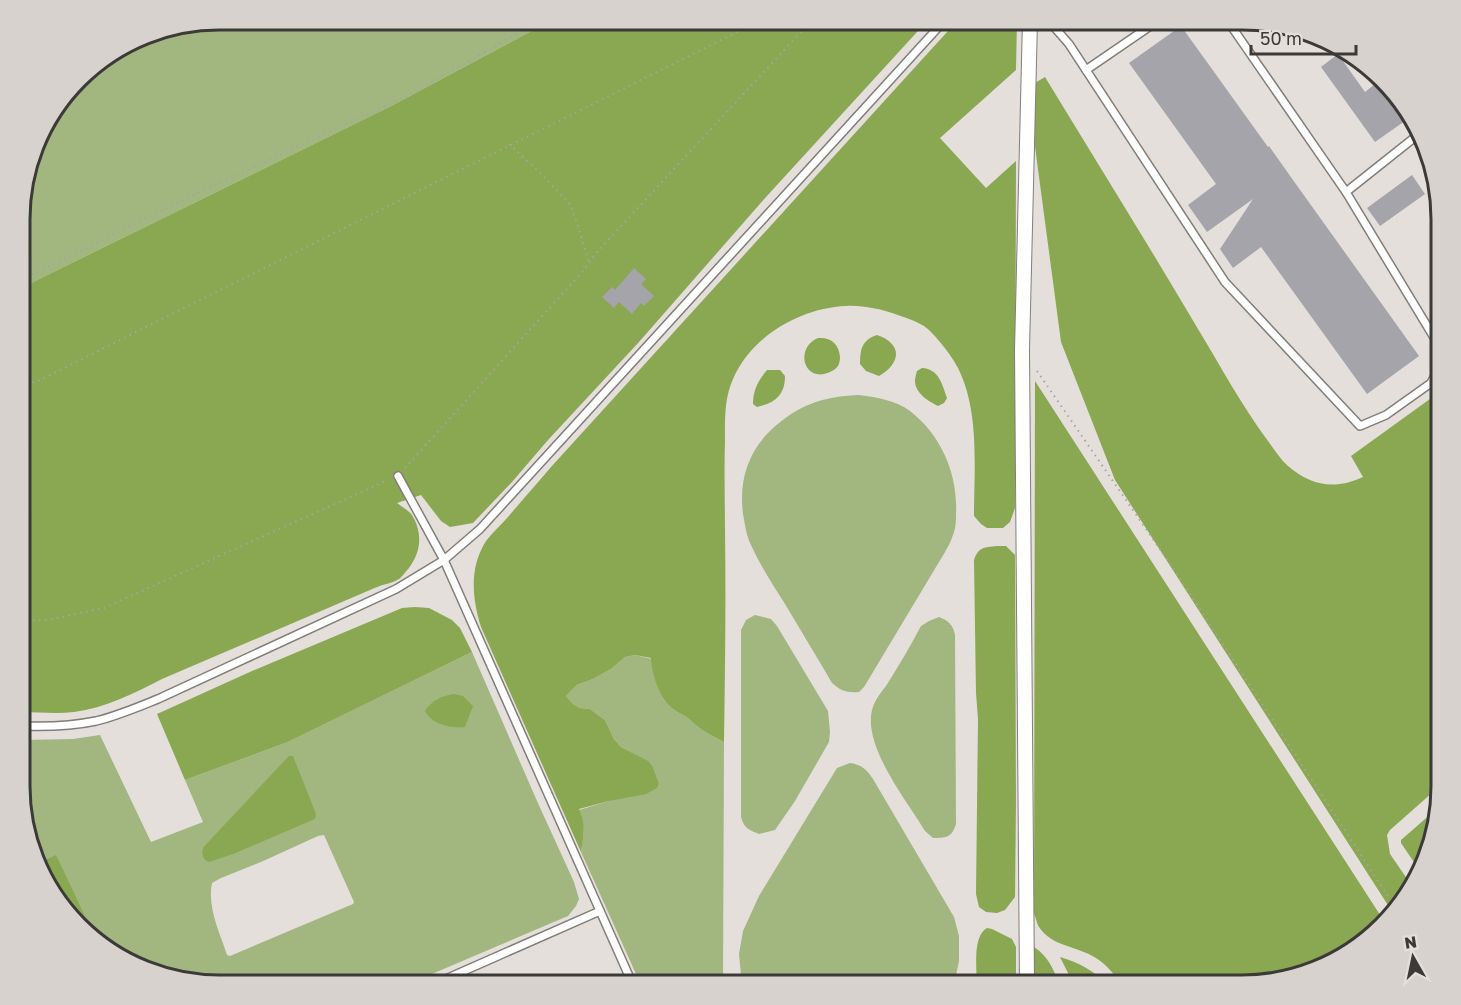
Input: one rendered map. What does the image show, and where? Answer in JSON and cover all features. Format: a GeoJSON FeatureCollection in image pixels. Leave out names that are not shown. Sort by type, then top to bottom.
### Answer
{"type":"FeatureCollection","features":[{"type":"Feature","properties":{"kind":"street"},"geometry":{"type":"LineString","coordinates":[[1027,975],[1022,350],[1030,30]]}},
{"type":"Feature","properties":{"kind":"lane"},"geometry":{"type":"LineString","coordinates":[[30,726],[96,721],[158,699],[396,589],[444,560],[480,529],[936,30]]}},
{"type":"Feature","properties":{"kind":"lane"},"geometry":{"type":"LineString","coordinates":[[1057,30],[1069,44],[1225,282],[1360,426],[1386,415],[1431,383]]}},
{"type":"Feature","properties":{"kind":"lane"},"geometry":{"type":"LineString","coordinates":[[1086,70],[1144,30]]}},
{"type":"Feature","properties":{"kind":"lane"},"geometry":{"type":"LineString","coordinates":[[1234,30],[1346,192],[1431,332]]}},
{"type":"Feature","properties":{"kind":"lane"},"geometry":{"type":"LineString","coordinates":[[1346,192],[1413,139]]}},
{"type":"Feature","properties":{"kind":"lane"},"geometry":{"type":"LineString","coordinates":[[398,476],[444,560],[629,975]]}},
{"type":"Feature","properties":{"kind":"lane"},"geometry":{"type":"LineString","coordinates":[[455,975],[600,911]]}},
{"type":"Feature","properties":{"kind":"path"},"geometry":{"type":"LineString","coordinates":[[30,276],[187,198],[408,94],[523,30]]}},
{"type":"Feature","properties":{"kind":"path"},"geometry":{"type":"LineString","coordinates":[[30,383],[741,30]]}},
{"type":"Feature","properties":{"kind":"path"},"geometry":{"type":"LineString","coordinates":[[30,621],[48,620],[104,608],[398,476],[597,252],[803,30]]}},
{"type":"Feature","properties":{"kind":"path"},"geometry":{"type":"LineString","coordinates":[[509,144],[570,204],[589,263]]}},
{"type":"Feature","properties":{"kind":"path"},"geometry":{"type":"LineString","coordinates":[[1036,369],[1175,571],[1391,902]]}},
{"type":"Feature","properties":{"kind":"green space"},"geometry":{"type":"Polygon","coordinates":[[[219,30],[533,30],[393,105],[30,284],[32,194],[36,170],[44,147],[55,124],[77,94],[94,77],[124,55],[170,36],[219,30]]]}},
{"type":"Feature","properties":{"kind":"green space"},"geometry":{"type":"Polygon","coordinates":[[[533,30],[919,30],[473,523],[450,527],[441,521],[421,495],[397,503],[412,515],[419,535],[416,556],[399,579],[108,703],[74,712],[30,712],[30,284],[393,105],[533,30]]]}},
{"type":"Feature","properties":{"kind":"green space"},"geometry":{"type":"Polygon","coordinates":[[[949,30],[1017,30],[1016,70],[940,138],[986,188],[1016,161],[1015,508],[1010,522],[1003,528],[987,528],[974,516],[975,460],[970,403],[958,368],[948,352],[924,326],[883,310],[846,306],[812,312],[779,327],[752,350],[741,364],[728,394],[725,464],[724,742],[701,729],[668,704],[657,686],[651,658],[635,655],[625,657],[611,669],[577,685],[566,696],[573,704],[580,708],[590,709],[605,720],[614,739],[621,747],[648,761],[659,783],[657,788],[646,794],[579,809],[584,831],[581,852],[481,627],[474,594],[477,562],[486,541],[949,30]]]}},
{"type":"Feature","properties":{"kind":"green space"},"geometry":{"type":"Polygon","coordinates":[[[1045,77],[1240,400],[1258,428],[1288,466],[1305,478],[1324,484],[1343,484],[1363,477],[1351,456],[1431,398],[1431,794],[1387,835],[1390,854],[1407,878],[1388,906],[1115,480],[1061,342],[1034,139],[1035,83],[1045,77]]]}},
{"type":"Feature","properties":{"kind":"green space"},"geometry":{"type":"Polygon","coordinates":[[[877,335],[891,343],[896,354],[892,365],[879,376],[866,371],[860,364],[865,342],[877,335]]]}},
{"type":"Feature","properties":{"kind":"green space"},"geometry":{"type":"Polygon","coordinates":[[[818,338],[834,342],[840,357],[836,368],[821,374],[808,369],[804,356],[806,349],[818,338]]]}},
{"type":"Feature","properties":{"kind":"green space"},"geometry":{"type":"Polygon","coordinates":[[[922,368],[932,371],[939,378],[947,398],[944,403],[938,406],[926,399],[917,389],[915,381],[917,371],[922,368]]]}},
{"type":"Feature","properties":{"kind":"green space"},"geometry":{"type":"Polygon","coordinates":[[[767,370],[780,370],[785,376],[785,383],[778,397],[757,407],[753,404],[755,390],[767,370]]]}},
{"type":"Feature","properties":{"kind":"green space"},"geometry":{"type":"Polygon","coordinates":[[[1035,381],[1380,915],[1367,928],[1326,956],[1279,971],[1254,975],[1114,975],[1089,954],[1044,934],[1034,914],[1035,381]]]}},
{"type":"Feature","properties":{"kind":"green space"},"geometry":{"type":"Polygon","coordinates":[[[858,395],[898,404],[910,411],[931,432],[945,456],[954,484],[956,524],[946,550],[864,687],[859,692],[855,692],[844,691],[832,683],[767,575],[748,537],[743,514],[742,491],[746,469],[756,448],[781,421],[801,408],[821,400],[858,395]]]}},
{"type":"Feature","properties":{"kind":"green space"},"geometry":{"type":"Polygon","coordinates":[[[1006,546],[1015,555],[1016,802],[1015,897],[1005,910],[997,913],[986,912],[979,907],[976,894],[978,719],[974,560],[980,550],[1006,546]]]}},
{"type":"Feature","properties":{"kind":"green space"},"geometry":{"type":"Polygon","coordinates":[[[402,608],[429,608],[452,620],[460,628],[472,652],[288,742],[185,780],[157,714],[402,608]]]}},
{"type":"Feature","properties":{"kind":"green space"},"geometry":{"type":"Polygon","coordinates":[[[755,615],[771,619],[777,626],[828,711],[830,732],[829,742],[795,801],[775,830],[759,834],[747,828],[741,817],[741,630],[746,620],[755,615]]]}},
{"type":"Feature","properties":{"kind":"green space"},"geometry":{"type":"Polygon","coordinates":[[[939,617],[950,624],[955,635],[956,824],[953,832],[948,836],[933,838],[925,831],[886,769],[872,733],[871,717],[876,700],[921,626],[939,617]]]}},
{"type":"Feature","properties":{"kind":"green space"},"geometry":{"type":"Polygon","coordinates":[[[472,652],[574,882],[579,899],[568,916],[429,975],[207,975],[170,969],[124,950],[104,936],[77,911],[55,880],[36,835],[30,798],[30,740],[73,739],[100,735],[151,842],[203,822],[185,780],[288,742],[472,652]],[[289,757],[204,846],[203,857],[289,757]],[[324,835],[221,878],[212,883],[211,892],[211,902],[218,929],[227,955],[230,956],[354,902],[324,835]]]}},
{"type":"Feature","properties":{"kind":"green space"},"geometry":{"type":"Polygon","coordinates":[[[635,655],[652,659],[657,686],[668,704],[701,729],[724,742],[723,975],[636,975],[581,852],[584,831],[579,810],[659,783],[653,767],[621,747],[614,739],[605,720],[590,709],[580,708],[573,704],[566,696],[577,685],[611,669],[625,657],[635,655]]]}},
{"type":"Feature","properties":{"kind":"green space"},"geometry":{"type":"Polygon","coordinates":[[[454,694],[463,696],[473,706],[465,727],[442,725],[432,720],[425,711],[438,699],[454,694]]]}},
{"type":"Feature","properties":{"kind":"green space"},"geometry":{"type":"Polygon","coordinates":[[[289,756],[293,756],[316,814],[315,819],[233,854],[207,861],[203,855],[204,846],[289,756]]]}},
{"type":"Feature","properties":{"kind":"green space"},"geometry":{"type":"Polygon","coordinates":[[[850,763],[858,765],[873,779],[954,917],[959,936],[959,961],[956,975],[741,975],[739,954],[743,931],[759,896],[837,768],[850,763]]]}},
{"type":"Feature","properties":{"kind":"green space"},"geometry":{"type":"Polygon","coordinates":[[[1428,816],[1425,835],[1415,863],[1401,840],[1428,816]]]}},
{"type":"Feature","properties":{"kind":"green space"},"geometry":{"type":"Polygon","coordinates":[[[56,855],[85,918],[69,901],[45,860],[56,855]]]}},
{"type":"Feature","properties":{"kind":"green space"},"geometry":{"type":"Polygon","coordinates":[[[987,928],[992,929],[1012,939],[1016,947],[1016,975],[977,975],[977,946],[982,932],[987,928]]]}},
{"type":"Feature","properties":{"kind":"green space"},"geometry":{"type":"Polygon","coordinates":[[[1034,947],[1047,959],[1056,975],[1033,975],[1034,947]]]}},
{"type":"Feature","properties":{"kind":"green space"},"geometry":{"type":"Polygon","coordinates":[[[1060,957],[1097,975],[1069,975],[1060,957]]]}},
{"type":"Feature","properties":{"kind":"building"},"geometry":{"type":"Polygon","coordinates":[[[1175,30],[1184,30],[1419,356],[1367,394],[1261,247],[1233,268],[1220,249],[1253,199],[1207,232],[1188,205],[1216,184],[1129,63],[1175,30]]]}},
{"type":"Feature","properties":{"kind":"building"},"geometry":{"type":"Polygon","coordinates":[[[1336,55],[1341,58],[1365,92],[1376,85],[1404,121],[1375,142],[1321,67],[1336,55]]]}},
{"type":"Feature","properties":{"kind":"building"},"geometry":{"type":"Polygon","coordinates":[[[1412,175],[1425,194],[1380,226],[1367,208],[1412,175]]]}},
{"type":"Feature","properties":{"kind":"building"},"geometry":{"type":"Polygon","coordinates":[[[634,268],[646,279],[641,284],[654,296],[644,306],[641,303],[632,314],[619,302],[614,308],[602,297],[612,287],[615,290],[634,268]]]}}]}
